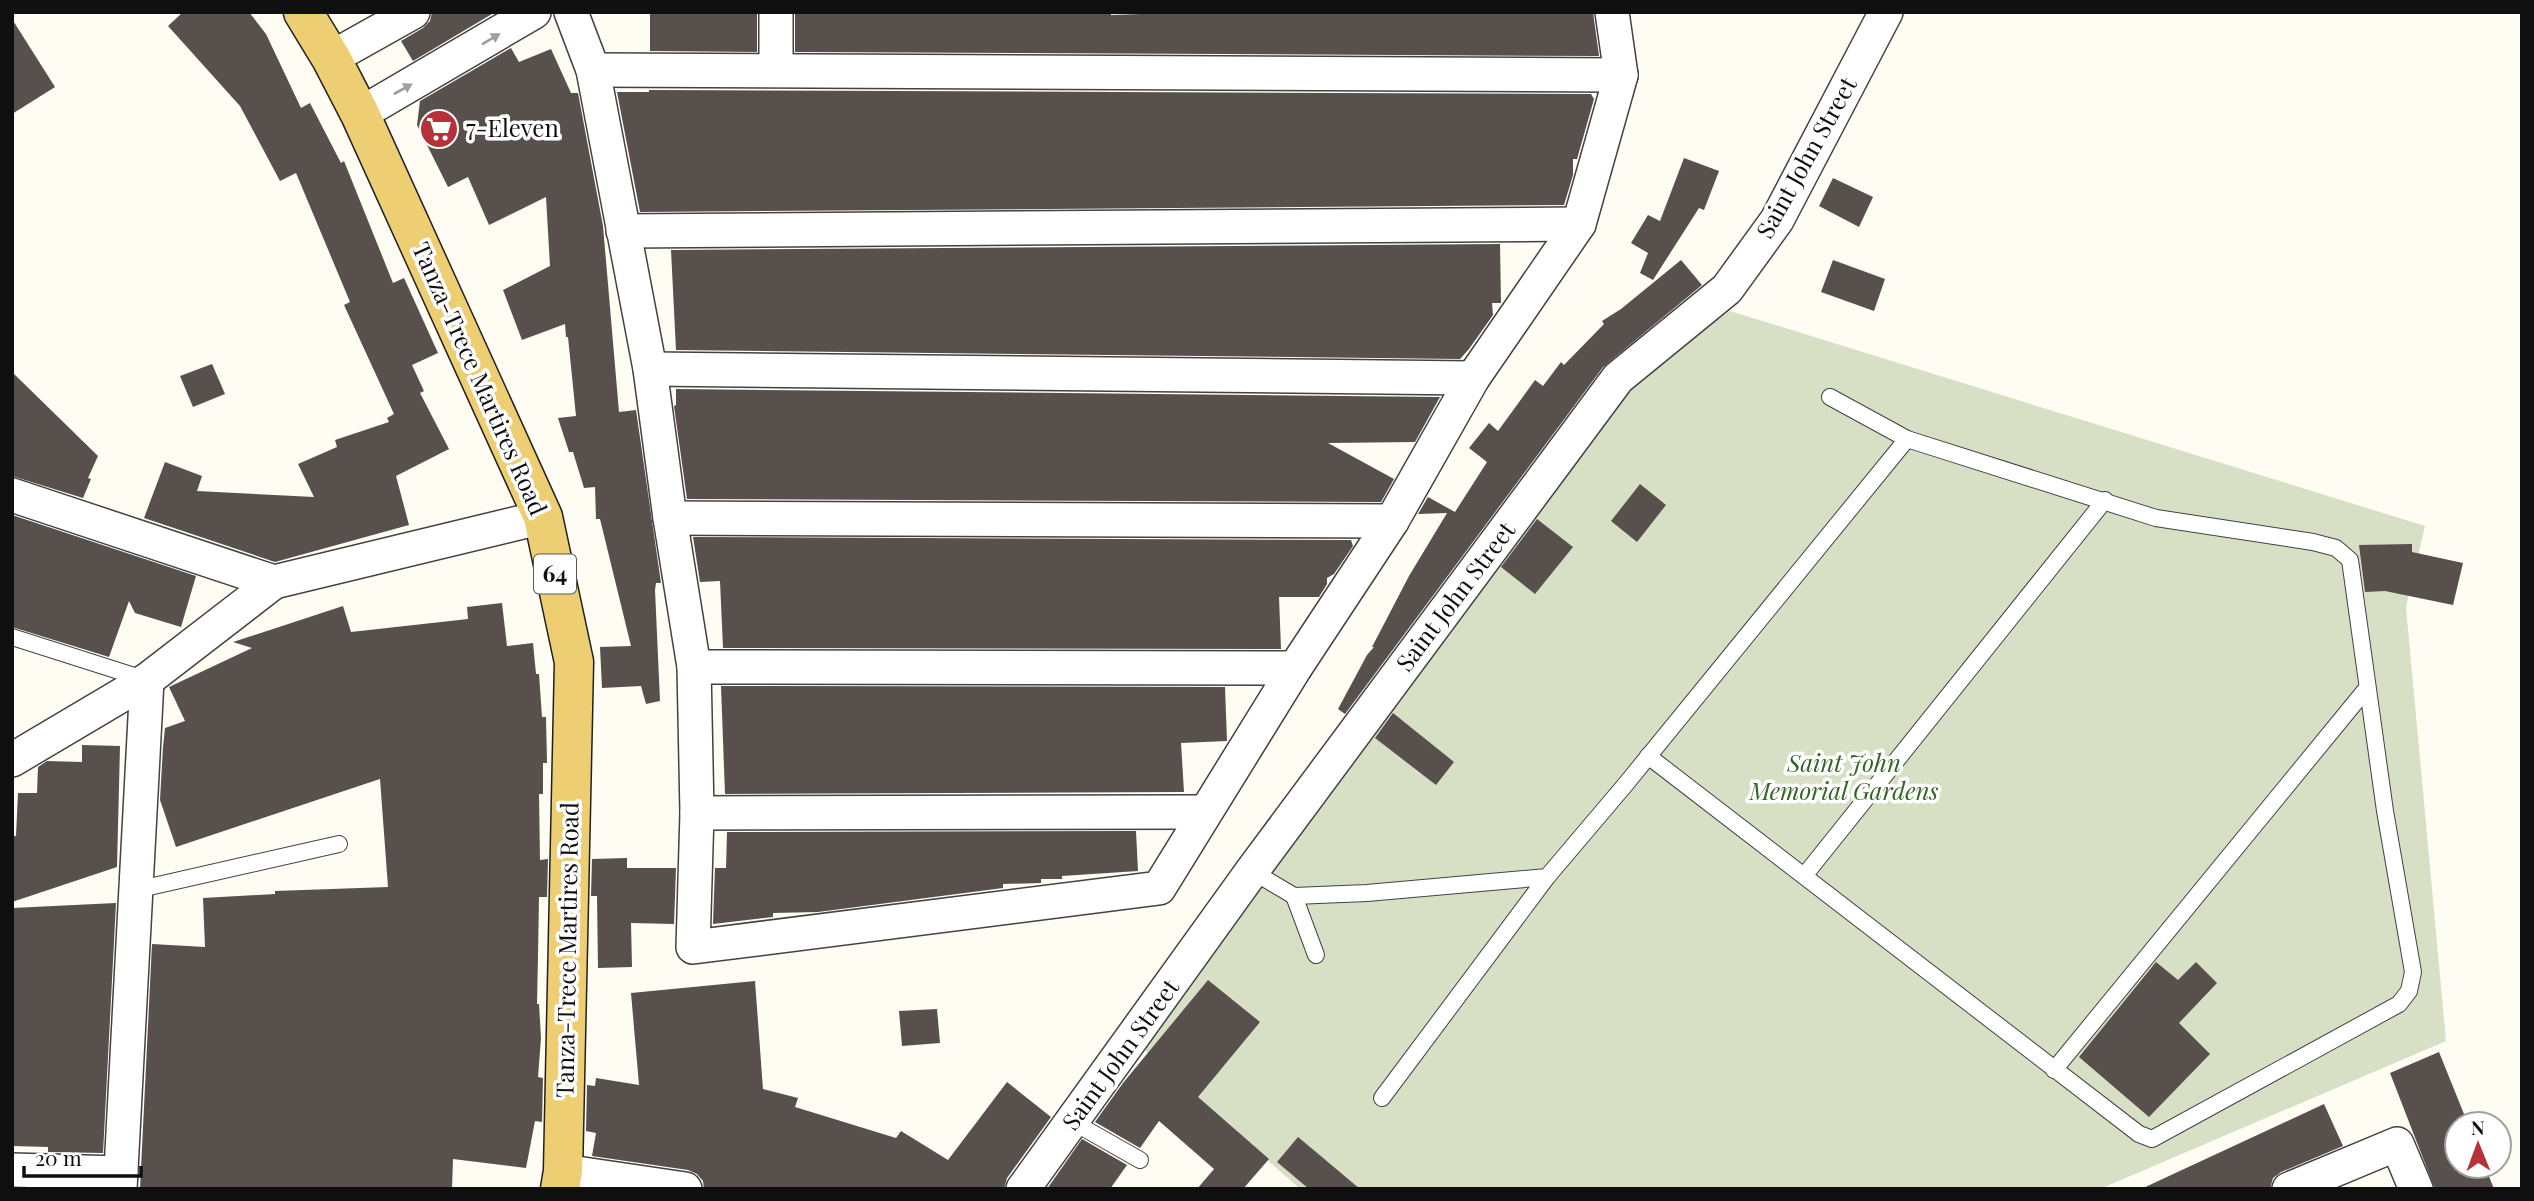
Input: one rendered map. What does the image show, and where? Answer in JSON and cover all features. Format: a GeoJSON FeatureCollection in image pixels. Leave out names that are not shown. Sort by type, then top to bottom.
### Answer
{"type":"FeatureCollection","features":[{"type":"Feature","properties":{"kind":"main road","name":"Tanza-Trece Martires Road"},"geometry":{"type":"LineString","coordinates":[[303,12],[360,114],[543,517],[574,662],[561,1180]]}},
{"type":"Feature","properties":{"kind":"street"},"geometry":{"type":"LineString","coordinates":[[331,58],[413,12]]}},
{"type":"Feature","properties":{"kind":"street"},"geometry":{"type":"LineString","coordinates":[[360,114],[534,12]]}},
{"type":"Feature","properties":{"kind":"street"},"geometry":{"type":"LineString","coordinates":[[571,12],[593,70],[650,369],[694,667],[697,813],[693,947],[1159,888],[1295,668],[1392,520],[1473,378],[1579,224],[1621,75],[1612,12]]}},
{"type":"Feature","properties":{"kind":"street"},"geometry":{"type":"LineString","coordinates":[[776,12],[776,69]]}},
{"type":"Feature","properties":{"kind":"street","name":"Saint John Street"},"geometry":{"type":"LineString","coordinates":[[1023,1189],[1252,871],[1618,378],[1727,289],[1777,219],[1886,12]]}},
{"type":"Feature","properties":{"kind":"street"},"geometry":{"type":"LineString","coordinates":[[593,70],[1621,75]]}},
{"type":"Feature","properties":{"kind":"street"},"geometry":{"type":"LineString","coordinates":[[623,231],[1579,224]]}},
{"type":"Feature","properties":{"kind":"street"},"geometry":{"type":"LineString","coordinates":[[650,369],[1473,378]]}},
{"type":"Feature","properties":{"kind":"street"},"geometry":{"type":"LineString","coordinates":[[12,495],[274,582]]}},
{"type":"Feature","properties":{"kind":"street"},"geometry":{"type":"LineString","coordinates":[[12,760],[147,680],[274,582],[543,517]]}},
{"type":"Feature","properties":{"kind":"street"},"geometry":{"type":"LineString","coordinates":[[670,517],[1392,520]]}},
{"type":"Feature","properties":{"kind":"street"},"geometry":{"type":"LineString","coordinates":[[694,667],[1295,668]]}},
{"type":"Feature","properties":{"kind":"street"},"geometry":{"type":"LineString","coordinates":[[12,1170],[120,1181],[147,680]]}},
{"type":"Feature","properties":{"kind":"street"},"geometry":{"type":"LineString","coordinates":[[697,813],[1205,812]]}},
{"type":"Feature","properties":{"kind":"street"},"geometry":{"type":"LineString","coordinates":[[2289,1189],[2397,1144],[2416,1189]]}},
{"type":"Feature","properties":{"kind":"street"},"geometry":{"type":"LineString","coordinates":[[561,1180],[685,1189]]}},
{"type":"Feature","properties":{"kind":"lane"},"geometry":{"type":"LineString","coordinates":[[1648,756],[2054,1070],[2139,1134],[2152,1139],[2399,1004],[2409,991],[2413,972],[2385,811],[2350,560],[2336,548],[2313,542],[2156,518],[1907,439],[1830,397]]}},
{"type":"Feature","properties":{"kind":"lane"},"geometry":{"type":"LineString","coordinates":[[1382,1098],[1547,877],[1907,439]]}},
{"type":"Feature","properties":{"kind":"lane"},"geometry":{"type":"LineString","coordinates":[[1804,876],[2105,500]]}},
{"type":"Feature","properties":{"kind":"lane"},"geometry":{"type":"LineString","coordinates":[[12,637],[147,680]]}},
{"type":"Feature","properties":{"kind":"lane"},"geometry":{"type":"LineString","coordinates":[[2054,1070],[2367,688]]}},
{"type":"Feature","properties":{"kind":"lane"},"geometry":{"type":"LineString","coordinates":[[136,890],[339,844]]}},
{"type":"Feature","properties":{"kind":"lane"},"geometry":{"type":"LineString","coordinates":[[1252,871],[1294,896],[1547,877]]}},
{"type":"Feature","properties":{"kind":"lane"},"geometry":{"type":"LineString","coordinates":[[1294,896],[1316,955]]}},
{"type":"Feature","properties":{"kind":"lane"},"geometry":{"type":"LineString","coordinates":[[1073,1122],[1140,1160]]}},
{"type":"Feature","properties":{"kind":"green space","name":"Saint John Memorial Gardens"},"geometry":{"type":"Polygon","coordinates":[[[1730,311],[2425,526],[2406,607],[2446,1041],[2100,1189],[1300,1189],[1139,1045],[1616,391],[1730,311]]]}},
{"type":"Feature","properties":{"kind":"building"},"geometry":{"type":"Polygon","coordinates":[[[183,12],[249,12],[266,34],[301,108],[310,103],[341,163],[344,161],[393,283],[404,278],[438,353],[412,365],[424,391],[420,393],[449,449],[396,476],[409,525],[275,562],[144,518],[165,462],[202,476],[197,491],[314,497],[298,464],[337,447],[335,440],[389,422],[387,418],[394,414],[344,305],[350,302],[296,173],[280,181],[240,106],[168,26],[183,12]]]}},
{"type":"Feature","properties":{"kind":"building"},"geometry":{"type":"Polygon","coordinates":[[[432,12],[492,14],[413,61],[401,41],[423,28],[430,21],[432,12]]]}},
{"type":"Feature","properties":{"kind":"building"},"geometry":{"type":"Polygon","coordinates":[[[650,12],[757,12],[757,52],[650,51],[650,12]]]}},
{"type":"Feature","properties":{"kind":"building"},"geometry":{"type":"Polygon","coordinates":[[[795,12],[1111,12],[1111,15],[1202,12],[1593,12],[1599,56],[795,52],[795,12]]]}},
{"type":"Feature","properties":{"kind":"building"},"geometry":{"type":"Polygon","coordinates":[[[12,19],[55,87],[12,114],[12,19]]]}},
{"type":"Feature","properties":{"kind":"building"},"geometry":{"type":"Polygon","coordinates":[[[511,48],[519,62],[551,49],[571,93],[578,93],[603,226],[619,412],[636,410],[661,583],[656,583],[655,590],[660,701],[646,704],[641,686],[602,688],[600,647],[631,646],[600,519],[596,519],[595,487],[584,488],[573,452],[569,452],[558,418],[576,416],[565,324],[522,340],[503,290],[550,266],[546,197],[489,225],[468,177],[448,187],[417,125],[420,101],[511,48]]]}},
{"type":"Feature","properties":{"kind":"building"},"geometry":{"type":"Polygon","coordinates":[[[617,92],[1591,94],[1594,99],[1577,159],[1573,159],[1573,175],[1564,205],[640,212],[617,92]]]}},
{"type":"Feature","properties":{"kind":"building"},"geometry":{"type":"Polygon","coordinates":[[[1684,158],[1719,171],[1704,210],[1699,208],[1653,280],[1640,273],[1648,253],[1631,243],[1648,215],[1660,221],[1684,158]]]}},
{"type":"Feature","properties":{"kind":"building"},"geometry":{"type":"Polygon","coordinates":[[[1833,178],[1873,197],[1859,227],[1819,206],[1833,178]]]}},
{"type":"Feature","properties":{"kind":"building"},"geometry":{"type":"Polygon","coordinates":[[[1500,244],[1501,303],[1492,303],[1493,315],[1460,359],[676,350],[671,250],[1500,244]]]}},
{"type":"Feature","properties":{"kind":"building"},"geometry":{"type":"Polygon","coordinates":[[[1681,260],[1702,285],[1603,367],[1345,714],[1338,709],[1374,647],[1409,576],[1447,513],[1418,514],[1428,497],[1455,512],[1487,462],[1469,448],[1489,423],[1498,431],[1535,380],[1543,386],[1561,362],[1564,365],[1604,324],[1602,321],[1621,309],[1681,260]]]}},
{"type":"Feature","properties":{"kind":"building"},"geometry":{"type":"Polygon","coordinates":[[[1833,260],[1885,279],[1874,311],[1821,292],[1833,260]]]}},
{"type":"Feature","properties":{"kind":"building"},"geometry":{"type":"Polygon","coordinates":[[[212,364],[225,394],[193,407],[180,376],[212,364]]]}},
{"type":"Feature","properties":{"kind":"building"},"geometry":{"type":"Polygon","coordinates":[[[12,372],[98,456],[83,498],[12,476],[12,372]]]}},
{"type":"Feature","properties":{"kind":"building"},"geometry":{"type":"Polygon","coordinates":[[[676,389],[1440,397],[1415,442],[1328,443],[1394,479],[1381,502],[687,499],[674,406],[676,389]]]}},
{"type":"Feature","properties":{"kind":"building"},"geometry":{"type":"Polygon","coordinates":[[[1640,484],[1666,505],[1637,542],[1611,521],[1640,484]]]}},
{"type":"Feature","properties":{"kind":"building"},"geometry":{"type":"Polygon","coordinates":[[[12,515],[196,576],[181,627],[135,613],[129,601],[109,657],[12,627],[12,515]]]}},
{"type":"Feature","properties":{"kind":"building"},"geometry":{"type":"Polygon","coordinates":[[[1537,519],[1573,547],[1535,594],[1501,567],[1537,519]]]}},
{"type":"Feature","properties":{"kind":"building"},"geometry":{"type":"Polygon","coordinates":[[[693,537],[1351,540],[1353,546],[1334,574],[1327,578],[1327,584],[1319,597],[1279,597],[1281,649],[723,648],[720,581],[700,582],[693,537]]]}},
{"type":"Feature","properties":{"kind":"building"},"geometry":{"type":"Polygon","coordinates":[[[2412,544],[2412,552],[2463,563],[2453,605],[2385,591],[2365,592],[2359,545],[2412,544]]]}},
{"type":"Feature","properties":{"kind":"building"},"geometry":{"type":"Polygon","coordinates":[[[502,603],[507,646],[533,643],[536,674],[539,674],[542,717],[546,717],[547,763],[543,763],[543,794],[539,794],[540,860],[548,859],[547,897],[539,897],[537,1004],[541,1038],[538,1077],[543,1078],[542,1122],[535,1121],[526,1168],[453,1159],[452,1189],[140,1189],[152,944],[205,947],[203,898],[275,894],[275,891],[388,887],[380,779],[176,847],[160,800],[163,747],[165,728],[185,721],[169,687],[252,648],[233,642],[343,606],[351,632],[468,619],[467,607],[502,603]]]}},
{"type":"Feature","properties":{"kind":"building"},"geometry":{"type":"Polygon","coordinates":[[[721,686],[1225,687],[1227,741],[1181,743],[1184,792],[725,794],[721,686]]]}},
{"type":"Feature","properties":{"kind":"building"},"geometry":{"type":"Polygon","coordinates":[[[1393,713],[1454,762],[1436,785],[1375,738],[1393,713]]]}},
{"type":"Feature","properties":{"kind":"building"},"geometry":{"type":"Polygon","coordinates":[[[82,745],[120,746],[117,867],[12,902],[12,836],[16,836],[18,793],[37,793],[38,767],[47,761],[82,762],[82,745]]]}},
{"type":"Feature","properties":{"kind":"building"},"geometry":{"type":"Polygon","coordinates":[[[1136,831],[1138,871],[1062,876],[1062,879],[1041,879],[1041,883],[1003,884],[1003,888],[818,912],[773,913],[773,917],[713,924],[715,868],[726,868],[727,832],[1136,831]]]}},
{"type":"Feature","properties":{"kind":"building"},"geometry":{"type":"Polygon","coordinates":[[[627,858],[627,868],[676,868],[674,924],[631,923],[632,967],[598,968],[597,896],[591,896],[592,859],[627,858]]]}},
{"type":"Feature","properties":{"kind":"building"},"geometry":{"type":"Polygon","coordinates":[[[116,903],[103,1153],[48,1152],[48,1147],[12,1146],[12,908],[116,903]]]}},
{"type":"Feature","properties":{"kind":"building"},"geometry":{"type":"Polygon","coordinates":[[[2156,962],[2178,980],[2196,962],[2217,983],[2179,1023],[2210,1054],[2149,1117],[2079,1057],[2156,962]]]}},
{"type":"Feature","properties":{"kind":"building"},"geometry":{"type":"Polygon","coordinates":[[[1208,980],[1260,1022],[1198,1097],[1269,1159],[1243,1189],[1197,1189],[1214,1169],[1159,1121],[1140,1148],[1095,1122],[1123,1083],[1208,980]]]}},
{"type":"Feature","properties":{"kind":"building"},"geometry":{"type":"Polygon","coordinates":[[[755,981],[763,1089],[798,1098],[795,1107],[896,1138],[901,1131],[948,1160],[1007,1082],[1051,1117],[1007,1178],[1004,1189],[704,1189],[703,1181],[688,1170],[592,1156],[596,1133],[586,1131],[587,1085],[595,1086],[596,1078],[639,1085],[631,993],[755,981]]]}},
{"type":"Feature","properties":{"kind":"building"},"geometry":{"type":"Polygon","coordinates":[[[937,1009],[940,1043],[902,1046],[899,1011],[937,1009]]]}},
{"type":"Feature","properties":{"kind":"building"},"geometry":{"type":"Polygon","coordinates":[[[2439,1052],[2462,1110],[2443,1110],[2443,1180],[2490,1180],[2494,1189],[2435,1189],[2390,1073],[2439,1052]]]}},
{"type":"Feature","properties":{"kind":"building"},"geometry":{"type":"Polygon","coordinates":[[[2324,1104],[2343,1146],[2281,1172],[2273,1178],[2270,1189],[2141,1189],[2324,1104]]]}},
{"type":"Feature","properties":{"kind":"building"},"geometry":{"type":"Polygon","coordinates":[[[1298,1137],[1360,1189],[1309,1189],[1277,1162],[1298,1137]]]}},
{"type":"Feature","properties":{"kind":"building"},"geometry":{"type":"Polygon","coordinates":[[[1082,1139],[1127,1165],[1110,1189],[1047,1189],[1082,1139]]]}},
{"type":"Feature","properties":{"kind":"place","name":"7-Eleven"},"geometry":{"type":"Point","coordinates":[439,129]}}]}
